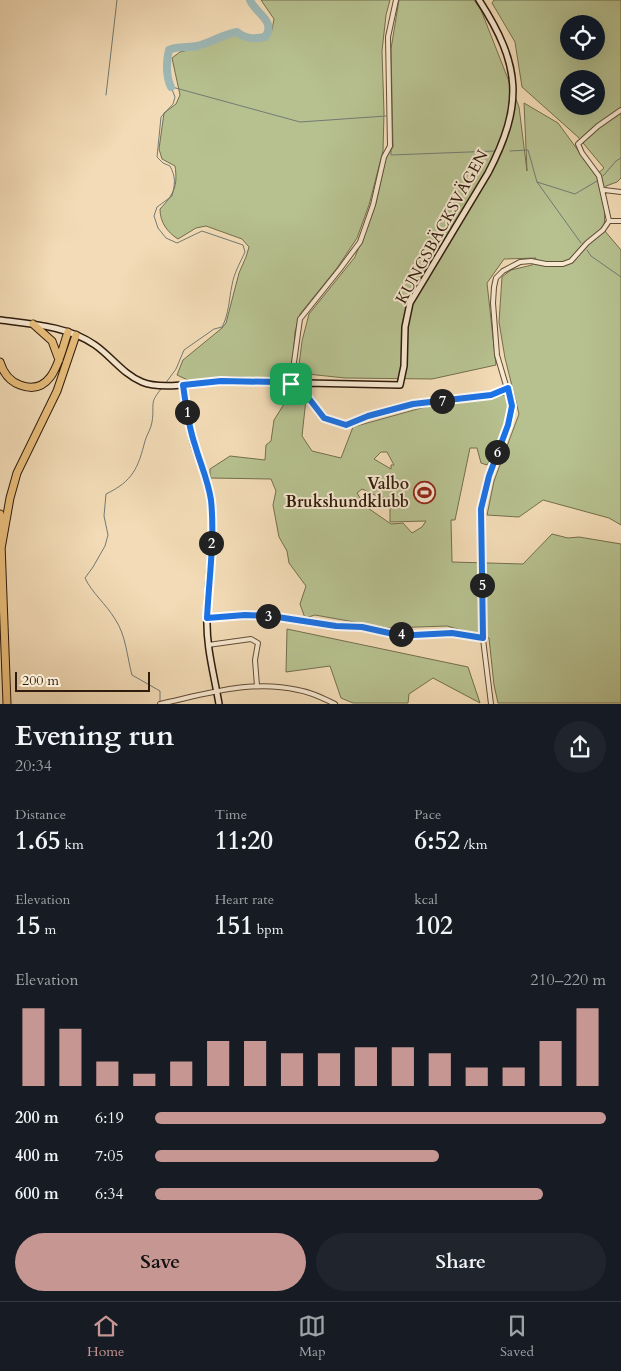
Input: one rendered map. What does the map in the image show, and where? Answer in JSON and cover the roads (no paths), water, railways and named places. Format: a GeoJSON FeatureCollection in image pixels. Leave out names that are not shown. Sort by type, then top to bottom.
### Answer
{"type":"FeatureCollection","features":[{"type":"Feature","properties":{"kind":"highway"},"geometry":{"type":"LineString","coordinates":[[32,324],[52,341],[59,360]]}},
{"type":"Feature","properties":{"kind":"highway"},"geometry":{"type":"LineString","coordinates":[[0,362],[3,370],[12,380],[23,386],[35,387],[42,384],[52,376],[68,332]]}},
{"type":"Feature","properties":{"kind":"highway"},"geometry":{"type":"LineString","coordinates":[[1,548],[10,498],[17,473],[57,391],[76,335]]}},
{"type":"Feature","properties":{"kind":"highway"},"geometry":{"type":"LineString","coordinates":[[0,514],[7,704]]}},
{"type":"Feature","properties":{"kind":"street"},"geometry":{"type":"LineString","coordinates":[[291,384],[300,319],[360,242],[373,205],[384,158],[390,146],[388,37],[396,0]]}},
{"type":"Feature","properties":{"kind":"street","name":"KUNGSBÄCKSVÄGEN"},"geometry":{"type":"LineString","coordinates":[[291,384],[400,385],[404,366],[405,327],[410,303],[488,173],[499,152],[511,117],[513,94],[510,62],[495,26],[479,0]]}},
{"type":"Feature","properties":{"kind":"street"},"geometry":{"type":"LineString","coordinates":[[491,704],[483,638],[481,509],[489,476],[508,425],[512,406],[498,355],[493,303],[494,287],[496,278],[503,271],[520,262],[531,261],[546,264],[563,264],[571,261],[586,243],[603,230],[609,221],[600,176],[582,153],[578,144],[598,126],[621,110]]}},
{"type":"Feature","properties":{"kind":"street"},"geometry":{"type":"LineString","coordinates":[[604,190],[621,192]]}},
{"type":"Feature","properties":{"kind":"street"},"geometry":{"type":"LineString","coordinates":[[609,221],[621,221]]}},
{"type":"Feature","properties":{"kind":"street"},"geometry":{"type":"LineString","coordinates":[[1,320],[32,324],[76,335],[96,346],[122,371],[144,383],[172,386],[246,381],[291,384],[307,396],[324,418],[346,425],[368,416],[413,404],[491,395],[508,388]]}},
{"type":"Feature","properties":{"kind":"street"},"geometry":{"type":"LineString","coordinates":[[183,385],[189,423],[204,470],[211,500],[212,534],[207,618],[208,645],[219,704]]}},
{"type":"Feature","properties":{"kind":"street"},"geometry":{"type":"LineString","coordinates":[[207,618],[245,615],[271,616],[336,626],[362,627],[389,633],[414,635],[452,633],[483,638]]}},
{"type":"Feature","properties":{"kind":"street"},"geometry":{"type":"LineString","coordinates":[[208,645],[252,639],[257,642],[255,660],[257,686]]}},
{"type":"Feature","properties":{"kind":"street"},"geometry":{"type":"LineString","coordinates":[[162,703],[216,691],[257,686],[300,690],[334,704]]}},
{"type":"Feature","properties":{"kind":"waterway"},"geometry":{"type":"LineString","coordinates":[[106,95],[117,0]]}},
{"type":"Feature","properties":{"kind":"waterway"},"geometry":{"type":"LineString","coordinates":[[171,87],[167,69],[169,50],[197,46],[237,32],[250,38],[265,37],[268,31],[267,22],[250,0]]}},
{"type":"Feature","properties":{"kind":"waterway"},"geometry":{"type":"LineString","coordinates":[[165,384],[176,369],[184,350],[214,329],[222,327],[234,276],[245,252],[243,245],[202,231],[177,243],[166,238],[158,228],[154,216],[157,207],[172,196],[174,184],[174,177],[170,166],[163,163],[157,157],[161,117],[173,104],[175,97],[171,87]]}},
{"type":"Feature","properties":{"kind":"waterway"},"geometry":{"type":"LineString","coordinates":[[172,87],[300,122],[386,116]]}},
{"type":"Feature","properties":{"kind":"waterway"},"geometry":{"type":"LineString","coordinates":[[392,116],[392,126]]}},
{"type":"Feature","properties":{"kind":"waterway"},"geometry":{"type":"LineString","coordinates":[[391,148],[391,155],[495,151]]}},
{"type":"Feature","properties":{"kind":"waterway"},"geometry":{"type":"LineString","coordinates":[[510,151],[528,150],[537,182],[581,243]]}},
{"type":"Feature","properties":{"kind":"waterway"},"geometry":{"type":"LineString","coordinates":[[603,176],[621,158]]}},
{"type":"Feature","properties":{"kind":"waterway"},"geometry":{"type":"LineString","coordinates":[[537,182],[575,194],[597,181]]}},
{"type":"Feature","properties":{"kind":"waterway"},"geometry":{"type":"LineString","coordinates":[[587,250],[591,256],[621,277]]}},
{"type":"Feature","properties":{"kind":"waterway"},"geometry":{"type":"LineString","coordinates":[[160,703],[160,691],[132,675],[119,625],[91,589],[85,578],[105,546],[108,535],[104,516],[106,494],[128,479],[137,466],[151,425],[154,400],[163,387]]}},
{"type":"Feature","properties":{"kind":"place","name":"Valbo Brukshundklubb"},"geometry":{"type":"Point","coordinates":[425,493]}}]}
